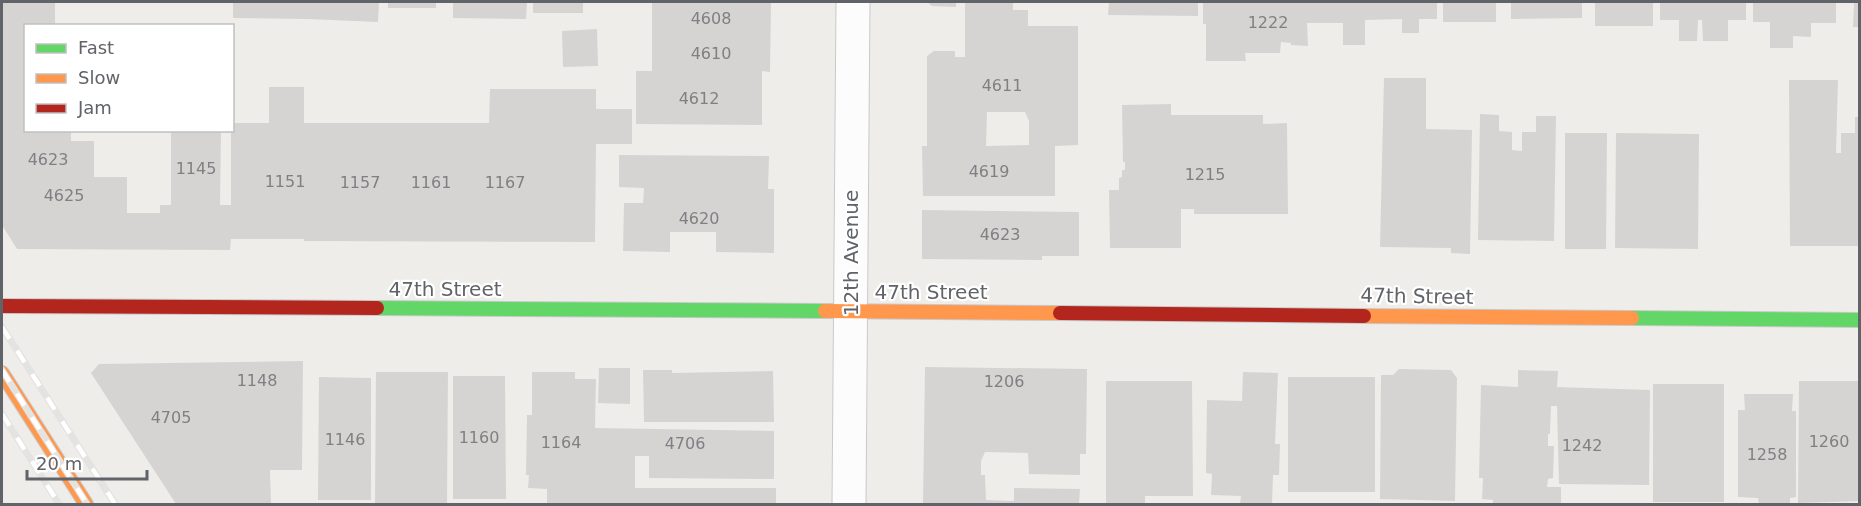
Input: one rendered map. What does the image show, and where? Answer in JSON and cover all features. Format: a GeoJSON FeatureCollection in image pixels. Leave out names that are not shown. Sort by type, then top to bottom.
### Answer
{"type":"FeatureCollection","features":[{"type":"Feature","properties":{"kind":"street","name":"12th Avenue"},"geometry":{"type":"LineString","coordinates":[[849,504],[853,2]]}},
{"type":"Feature","properties":{"kind":"street","name":"47th Street"},"geometry":{"type":"LineString","coordinates":[[2,306],[1860,320]]}},
{"type":"Feature","properties":{"kind":"street"},"geometry":{"type":"LineString","coordinates":[[2,373],[86,504]]}},
{"type":"Feature","properties":{"kind":"building"},"geometry":{"type":"Polygon","coordinates":[[[2,2],[55,2],[55,24],[24,24],[24,132],[71,132],[71,141],[94,141],[94,177],[127,177],[127,213],[160,213],[160,205],[171,205],[171,132],[221,132],[220,205],[231,205],[231,132],[234,132],[234,123],[269,123],[269,87],[304,87],[304,123],[489,123],[490,89],[596,89],[596,109],[632,109],[632,144],[596,144],[595,242],[231,239],[230,250],[17,249],[2,225],[2,2]]]}},
{"type":"Feature","properties":{"kind":"building"},"geometry":{"type":"Polygon","coordinates":[[[233,2],[379,2],[378,22],[233,18],[233,2]]]}},
{"type":"Feature","properties":{"kind":"building"},"geometry":{"type":"Polygon","coordinates":[[[388,2],[436,2],[436,8],[388,8],[388,2]]]}},
{"type":"Feature","properties":{"kind":"building"},"geometry":{"type":"Polygon","coordinates":[[[453,2],[527,2],[526,19],[453,18],[453,2]]]}},
{"type":"Feature","properties":{"kind":"building"},"geometry":{"type":"Polygon","coordinates":[[[533,2],[583,2],[583,13],[533,13],[533,2]]]}},
{"type":"Feature","properties":{"kind":"building"},"geometry":{"type":"Polygon","coordinates":[[[652,2],[771,2],[770,72],[762,71],[762,125],[636,124],[636,71],[652,71],[652,2]]]}},
{"type":"Feature","properties":{"kind":"building"},"geometry":{"type":"Polygon","coordinates":[[[927,2],[956,2],[956,7],[932,6],[927,2]]]}},
{"type":"Feature","properties":{"kind":"building"},"geometry":{"type":"Polygon","coordinates":[[[965,2],[1013,2],[1013,10],[1028,10],[1028,26],[1078,26],[1078,145],[1055,146],[1055,196],[923,196],[922,146],[927,146],[927,56],[934,51],[955,51],[955,57],[965,57],[965,2]],[[987,112],[986,146],[1029,145],[1029,121],[1025,112],[987,112]]]}},
{"type":"Feature","properties":{"kind":"building"},"geometry":{"type":"Polygon","coordinates":[[[1109,2],[1198,2],[1198,16],[1108,15],[1109,2]]]}},
{"type":"Feature","properties":{"kind":"building"},"geometry":{"type":"Polygon","coordinates":[[[1203,2],[1437,2],[1437,19],[1419,19],[1419,33],[1402,33],[1402,19],[1365,20],[1365,45],[1343,45],[1343,23],[1307,23],[1308,46],[1281,42],[1280,53],[1245,53],[1246,61],[1206,61],[1206,24],[1203,24],[1203,2]]]}},
{"type":"Feature","properties":{"kind":"building"},"geometry":{"type":"Polygon","coordinates":[[[1443,2],[1496,2],[1496,22],[1443,22],[1443,2]]]}},
{"type":"Feature","properties":{"kind":"building"},"geometry":{"type":"Polygon","coordinates":[[[1511,2],[1582,2],[1582,18],[1511,19],[1511,2]]]}},
{"type":"Feature","properties":{"kind":"building"},"geometry":{"type":"Polygon","coordinates":[[[1595,2],[1653,2],[1653,26],[1595,26],[1595,2]]]}},
{"type":"Feature","properties":{"kind":"building"},"geometry":{"type":"Polygon","coordinates":[[[1660,2],[1746,2],[1746,20],[1728,20],[1728,41],[1703,41],[1702,20],[1698,20],[1697,41],[1679,41],[1679,20],[1660,20],[1660,2]]]}},
{"type":"Feature","properties":{"kind":"building"},"geometry":{"type":"Polygon","coordinates":[[[1753,2],[1836,2],[1836,23],[1811,23],[1811,37],[1793,36],[1793,48],[1770,48],[1770,22],[1753,22],[1753,2]]]}},
{"type":"Feature","properties":{"kind":"building"},"geometry":{"type":"Polygon","coordinates":[[[1854,2],[1860,2],[1860,27],[1853,27],[1854,2]]]}},
{"type":"Feature","properties":{"kind":"building"},"geometry":{"type":"Polygon","coordinates":[[[597,29],[598,66],[563,67],[562,31],[597,29]]]}},
{"type":"Feature","properties":{"kind":"building"},"geometry":{"type":"Polygon","coordinates":[[[1384,78],[1426,78],[1426,129],[1472,130],[1470,254],[1451,253],[1451,248],[1380,247],[1384,78]]]}},
{"type":"Feature","properties":{"kind":"building"},"geometry":{"type":"Polygon","coordinates":[[[1789,80],[1838,80],[1836,153],[1841,153],[1841,133],[1855,133],[1855,117],[1860,117],[1860,246],[1790,246],[1789,80]]]}},
{"type":"Feature","properties":{"kind":"building"},"geometry":{"type":"Polygon","coordinates":[[[1171,104],[1171,115],[1263,115],[1263,124],[1287,123],[1288,214],[1194,214],[1194,209],[1181,209],[1181,248],[1110,248],[1109,190],[1119,190],[1119,178],[1122,177],[1122,170],[1125,170],[1122,105],[1171,104]]]}},
{"type":"Feature","properties":{"kind":"building"},"geometry":{"type":"Polygon","coordinates":[[[1480,114],[1499,115],[1499,131],[1512,132],[1512,150],[1522,151],[1522,132],[1536,132],[1536,116],[1556,116],[1554,241],[1478,240],[1480,114]]]}},
{"type":"Feature","properties":{"kind":"building"},"geometry":{"type":"Polygon","coordinates":[[[1565,133],[1607,133],[1606,249],[1565,249],[1565,133]]]}},
{"type":"Feature","properties":{"kind":"building"},"geometry":{"type":"Polygon","coordinates":[[[1616,133],[1699,134],[1698,249],[1615,248],[1616,133]]]}},
{"type":"Feature","properties":{"kind":"building"},"geometry":{"type":"Polygon","coordinates":[[[619,155],[769,156],[768,189],[774,189],[774,253],[716,252],[716,232],[670,232],[670,252],[623,251],[624,203],[643,203],[644,188],[619,187],[619,155]]]}},
{"type":"Feature","properties":{"kind":"building"},"geometry":{"type":"Polygon","coordinates":[[[922,210],[1079,212],[1079,256],[1042,256],[1042,260],[922,259],[922,210]]]}},
{"type":"Feature","properties":{"kind":"building"},"geometry":{"type":"Polygon","coordinates":[[[303,361],[302,470],[270,470],[271,504],[176,504],[91,373],[99,364],[303,361]]]}},
{"type":"Feature","properties":{"kind":"building"},"geometry":{"type":"Polygon","coordinates":[[[925,367],[1087,369],[1086,454],[1080,454],[1080,475],[1029,474],[1028,453],[985,452],[981,461],[981,475],[985,475],[986,500],[1014,501],[1014,488],[1080,489],[1079,504],[923,504],[925,367]]]}},
{"type":"Feature","properties":{"kind":"building"},"geometry":{"type":"Polygon","coordinates":[[[599,368],[630,368],[630,404],[598,403],[599,368]]]}},
{"type":"Feature","properties":{"kind":"building"},"geometry":{"type":"Polygon","coordinates":[[[1399,369],[1451,370],[1457,378],[1455,501],[1380,499],[1381,375],[1393,375],[1399,369]]]}},
{"type":"Feature","properties":{"kind":"building"},"geometry":{"type":"Polygon","coordinates":[[[643,370],[672,370],[672,373],[773,371],[774,422],[644,422],[643,370]]]}},
{"type":"Feature","properties":{"kind":"building"},"geometry":{"type":"Polygon","coordinates":[[[1518,370],[1558,371],[1557,387],[1650,390],[1649,485],[1559,484],[1557,406],[1551,406],[1548,446],[1554,446],[1553,478],[1548,479],[1547,487],[1561,487],[1561,504],[1493,504],[1493,500],[1482,499],[1483,478],[1479,478],[1481,385],[1518,387],[1518,370]]]}},
{"type":"Feature","properties":{"kind":"building"},"geometry":{"type":"Polygon","coordinates":[[[376,372],[448,372],[447,504],[375,504],[376,372]]]}},
{"type":"Feature","properties":{"kind":"building"},"geometry":{"type":"Polygon","coordinates":[[[532,372],[575,372],[575,379],[596,379],[595,428],[774,431],[774,479],[649,478],[649,456],[635,456],[635,488],[776,488],[776,504],[547,503],[547,489],[528,488],[529,475],[526,475],[527,415],[532,415],[532,372]]]}},
{"type":"Feature","properties":{"kind":"building"},"geometry":{"type":"Polygon","coordinates":[[[1243,372],[1278,373],[1275,444],[1280,444],[1279,475],[1273,475],[1272,504],[1240,504],[1241,496],[1211,495],[1212,474],[1206,473],[1207,400],[1242,401],[1243,372]]]}},
{"type":"Feature","properties":{"kind":"building"},"geometry":{"type":"Polygon","coordinates":[[[453,376],[505,376],[506,499],[453,499],[453,376]]]}},
{"type":"Feature","properties":{"kind":"building"},"geometry":{"type":"Polygon","coordinates":[[[319,377],[371,378],[371,500],[318,500],[319,377]]]}},
{"type":"Feature","properties":{"kind":"building"},"geometry":{"type":"Polygon","coordinates":[[[1288,377],[1375,377],[1375,492],[1288,492],[1288,377]]]}},
{"type":"Feature","properties":{"kind":"building"},"geometry":{"type":"Polygon","coordinates":[[[1106,381],[1192,381],[1193,496],[1145,496],[1145,504],[1106,504],[1106,381]]]}},
{"type":"Feature","properties":{"kind":"building"},"geometry":{"type":"Polygon","coordinates":[[[1799,381],[1860,381],[1860,501],[1798,503],[1799,381]]]}},
{"type":"Feature","properties":{"kind":"building"},"geometry":{"type":"Polygon","coordinates":[[[1653,384],[1724,384],[1724,502],[1653,502],[1653,384]]]}},
{"type":"Feature","properties":{"kind":"building"},"geometry":{"type":"Polygon","coordinates":[[[1744,394],[1793,394],[1792,411],[1796,411],[1796,497],[1790,498],[1790,504],[1759,504],[1758,498],[1738,497],[1738,410],[1745,410],[1744,394]]]}},
{"type":"Feature","properties":{"kind":"railway"},"geometry":{"type":"LineString","coordinates":[[2,327],[115,504]]}},
{"type":"Feature","properties":{"kind":"railway"},"geometry":{"type":"LineString","coordinates":[[2,370],[87,504]]}},
{"type":"Feature","properties":{"kind":"railway"},"geometry":{"type":"LineString","coordinates":[[2,414],[59,504]]}},
{"type":"Feature","properties":{"kind":"traffic: fast"},"geometry":{"type":"LineString","coordinates":[[377,308],[825,311]]}},
{"type":"Feature","properties":{"kind":"traffic: fast"},"geometry":{"type":"LineString","coordinates":[[1632,318],[1860,320]]}},
{"type":"Feature","properties":{"kind":"traffic: slow"},"geometry":{"type":"LineString","coordinates":[[825,311],[1060,313]]}},
{"type":"Feature","properties":{"kind":"traffic: slow"},"geometry":{"type":"LineString","coordinates":[[1364,316],[1632,318]]}},
{"type":"Feature","properties":{"kind":"traffic: slow"},"geometry":{"type":"LineString","coordinates":[[2,373],[86,504]]}},
{"type":"Feature","properties":{"kind":"traffic: jam"},"geometry":{"type":"LineString","coordinates":[[2,306],[377,308]]}},
{"type":"Feature","properties":{"kind":"traffic: jam"},"geometry":{"type":"LineString","coordinates":[[1060,313],[1364,316]]}}]}
